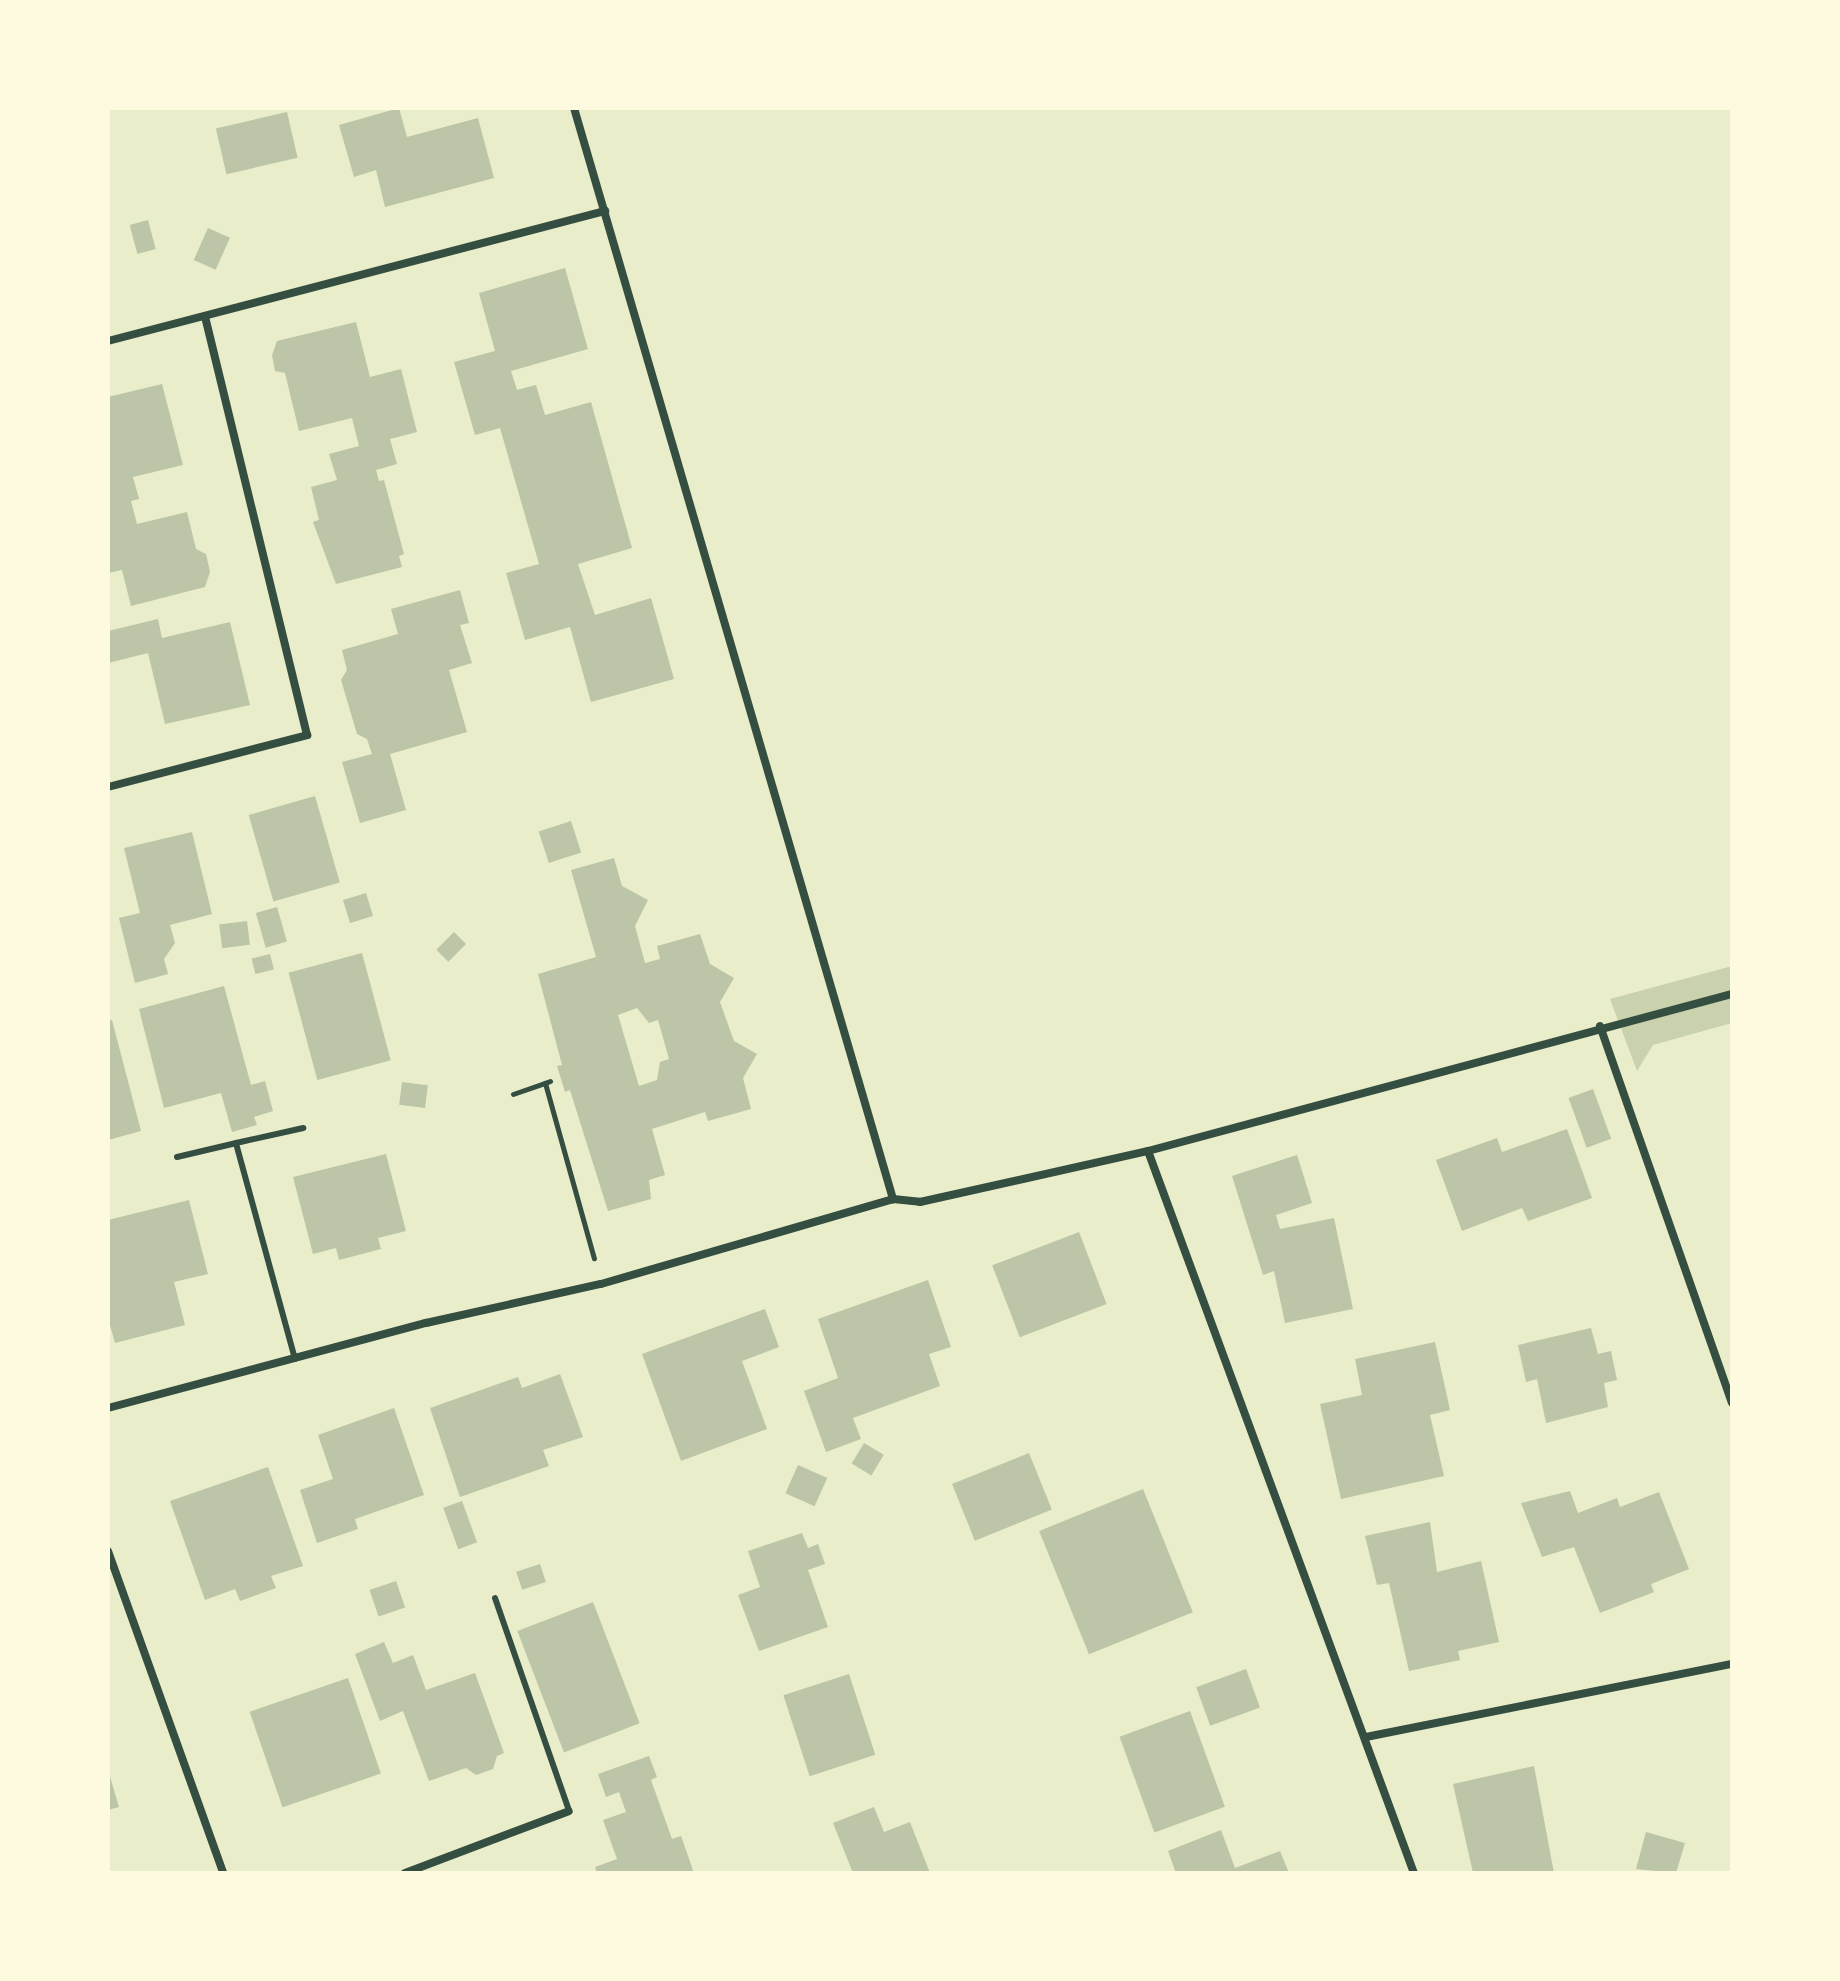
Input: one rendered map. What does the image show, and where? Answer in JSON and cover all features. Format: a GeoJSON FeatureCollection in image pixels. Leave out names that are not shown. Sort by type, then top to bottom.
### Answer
{"type":"FeatureCollection","features":[{"type":"Feature","properties":{"kind":"street"},"geometry":{"type":"LineString","coordinates":[[574,108],[893,1199]]}},
{"type":"Feature","properties":{"kind":"street"},"geometry":{"type":"LineString","coordinates":[[108,341],[605,211]]}},
{"type":"Feature","properties":{"kind":"street"},"geometry":{"type":"LineString","coordinates":[[108,787],[307,735],[205,316]]}},
{"type":"Feature","properties":{"kind":"street"},"geometry":{"type":"LineString","coordinates":[[108,1408],[601,1284],[893,1199],[920,1202],[1148,1151],[1600,1026],[1732,994]]}},
{"type":"Feature","properties":{"kind":"street"},"geometry":{"type":"LineString","coordinates":[[1600,1026],[1732,1403]]}},
{"type":"Feature","properties":{"kind":"street"},"geometry":{"type":"LineString","coordinates":[[1148,1151],[1414,1873]]}},
{"type":"Feature","properties":{"kind":"street"},"geometry":{"type":"LineString","coordinates":[[108,1551],[223,1873]]}},
{"type":"Feature","properties":{"kind":"street"},"geometry":{"type":"LineString","coordinates":[[1366,1737],[1732,1664]]}},
{"type":"Feature","properties":{"kind":"street"},"geometry":{"type":"LineString","coordinates":[[405,1873],[569,1811]]}},
{"type":"Feature","properties":{"kind":"lane"},"geometry":{"type":"LineString","coordinates":[[177,1157],[303,1128]]}},
{"type":"Feature","properties":{"kind":"lane"},"geometry":{"type":"LineString","coordinates":[[236,1143],[295,1359]]}},
{"type":"Feature","properties":{"kind":"lane"},"geometry":{"type":"LineString","coordinates":[[495,1598],[569,1811]]}},
{"type":"Feature","properties":{"kind":"path"},"geometry":{"type":"LineString","coordinates":[[513,1094],[548,1082],[601,1284]]}},
{"type":"Feature","properties":{"kind":"green space"},"geometry":{"type":"Polygon","coordinates":[[[1732,966],[1732,1023],[1653,1045],[1637,1071],[1610,999],[1732,966]]]}},
{"type":"Feature","properties":{"kind":"building"},"geometry":{"type":"Polygon","coordinates":[[[399,108],[407,137],[478,118],[494,178],[385,207],[376,170],[354,177],[339,125],[399,108]]]}},
{"type":"Feature","properties":{"kind":"building"},"geometry":{"type":"Polygon","coordinates":[[[287,112],[298,158],[226,174],[216,128],[287,112]]]}},
{"type":"Feature","properties":{"kind":"building"},"geometry":{"type":"Polygon","coordinates":[[[148,220],[156,249],[137,254],[130,225],[148,220]]]}},
{"type":"Feature","properties":{"kind":"building"},"geometry":{"type":"Polygon","coordinates":[[[208,228],[230,238],[216,270],[194,260],[208,228]]]}},
{"type":"Feature","properties":{"kind":"building"},"geometry":{"type":"Polygon","coordinates":[[[565,268],[588,349],[511,371],[517,390],[536,385],[545,415],[591,402],[632,548],[578,564],[595,615],[651,598],[674,679],[591,702],[570,627],[525,640],[506,573],[539,564],[500,428],[475,435],[454,362],[495,351],[479,293],[565,268]]]}},
{"type":"Feature","properties":{"kind":"building"},"geometry":{"type":"Polygon","coordinates":[[[356,322],[370,377],[401,369],[417,432],[390,439],[397,464],[376,470],[379,481],[384,480],[404,554],[399,556],[402,567],[336,584],[313,522],[319,520],[311,487],[337,480],[329,454],[359,446],[352,418],[299,431],[285,373],[275,371],[272,355],[277,341],[356,322]]]}},
{"type":"Feature","properties":{"kind":"building"},"geometry":{"type":"Polygon","coordinates":[[[162,384],[183,465],[133,477],[139,499],[131,501],[137,524],[187,512],[196,549],[206,554],[210,572],[205,587],[131,606],[122,570],[108,573],[108,397],[162,384]]]}},
{"type":"Feature","properties":{"kind":"building"},"geometry":{"type":"Polygon","coordinates":[[[460,590],[469,623],[460,625],[472,663],[449,670],[467,732],[390,754],[406,810],[360,823],[342,762],[372,754],[367,739],[357,734],[341,680],[347,670],[342,650],[398,634],[391,609],[460,590]]]}},
{"type":"Feature","properties":{"kind":"building"},"geometry":{"type":"Polygon","coordinates":[[[158,619],[162,638],[230,622],[250,705],[165,724],[148,653],[108,663],[108,631],[158,619]]]}},
{"type":"Feature","properties":{"kind":"building"},"geometry":{"type":"Polygon","coordinates":[[[315,796],[340,883],[273,902],[249,815],[315,796]]]}},
{"type":"Feature","properties":{"kind":"building"},"geometry":{"type":"Polygon","coordinates":[[[571,821],[581,852],[549,863],[539,832],[571,821]]]}},
{"type":"Feature","properties":{"kind":"building"},"geometry":{"type":"Polygon","coordinates":[[[192,832],[212,914],[170,925],[175,943],[164,959],[168,974],[135,983],[119,918],[140,913],[124,848],[192,832]]]}},
{"type":"Feature","properties":{"kind":"building"},"geometry":{"type":"Polygon","coordinates":[[[614,858],[622,886],[648,900],[635,926],[645,963],[660,959],[657,946],[700,934],[710,964],[734,978],[720,1002],[734,1041],[757,1054],[743,1078],[751,1109],[708,1121],[705,1112],[652,1129],[665,1175],[649,1180],[651,1199],[608,1211],[570,1090],[565,1092],[557,1066],[562,1065],[538,974],[596,957],[571,870],[614,858]],[[637,1008],[618,1015],[639,1086],[657,1080],[660,1062],[669,1059],[658,1020],[649,1023],[637,1008]]]}},
{"type":"Feature","properties":{"kind":"building"},"geometry":{"type":"Polygon","coordinates":[[[366,893],[373,916],[350,923],[343,900],[366,893]]]}},
{"type":"Feature","properties":{"kind":"building"},"geometry":{"type":"Polygon","coordinates":[[[277,907],[287,942],[266,948],[256,913],[277,907]]]}},
{"type":"Feature","properties":{"kind":"building"},"geometry":{"type":"Polygon","coordinates":[[[247,921],[250,945],[222,948],[219,924],[247,921]]]}},
{"type":"Feature","properties":{"kind":"building"},"geometry":{"type":"Polygon","coordinates":[[[454,932],[466,944],[448,962],[436,950],[454,932]]]}},
{"type":"Feature","properties":{"kind":"building"},"geometry":{"type":"Polygon","coordinates":[[[362,953],[391,1060],[317,1080],[289,973],[362,953]]]}},
{"type":"Feature","properties":{"kind":"building"},"geometry":{"type":"Polygon","coordinates":[[[270,954],[274,970],[255,974],[252,959],[270,954]]]}},
{"type":"Feature","properties":{"kind":"building"},"geometry":{"type":"Polygon","coordinates":[[[224,986],[251,1085],[265,1081],[273,1111],[254,1117],[257,1125],[232,1132],[221,1093],[164,1108],[139,1009],[224,986]]]}},
{"type":"Feature","properties":{"kind":"building"},"geometry":{"type":"Polygon","coordinates":[[[112,1020],[141,1131],[108,1140],[108,1021],[112,1020]]]}},
{"type":"Feature","properties":{"kind":"building"},"geometry":{"type":"Polygon","coordinates":[[[402,1082],[428,1085],[425,1108],[399,1105],[402,1082]]]}},
{"type":"Feature","properties":{"kind":"building"},"geometry":{"type":"Polygon","coordinates":[[[1593,1089],[1611,1139],[1587,1148],[1569,1098],[1593,1089]]]}},
{"type":"Feature","properties":{"kind":"building"},"geometry":{"type":"Polygon","coordinates":[[[1567,1129],[1592,1198],[1528,1221],[1522,1208],[1462,1231],[1436,1160],[1497,1138],[1502,1152],[1567,1129]]]}},
{"type":"Feature","properties":{"kind":"building"},"geometry":{"type":"Polygon","coordinates":[[[386,1154],[406,1231],[378,1238],[381,1249],[339,1260],[336,1248],[313,1254],[293,1177],[386,1154]]]}},
{"type":"Feature","properties":{"kind":"building"},"geometry":{"type":"Polygon","coordinates":[[[1297,1155],[1312,1203],[1276,1215],[1280,1229],[1334,1218],[1353,1309],[1285,1323],[1274,1271],[1263,1275],[1232,1176],[1297,1155]]]}},
{"type":"Feature","properties":{"kind":"building"},"geometry":{"type":"Polygon","coordinates":[[[189,1200],[208,1274],[174,1282],[185,1325],[115,1343],[108,1318],[108,1220],[189,1200]]]}},
{"type":"Feature","properties":{"kind":"building"},"geometry":{"type":"Polygon","coordinates":[[[1079,1232],[1107,1304],[1020,1337],[992,1265],[1079,1232]]]}},
{"type":"Feature","properties":{"kind":"building"},"geometry":{"type":"Polygon","coordinates":[[[928,1280],[951,1347],[929,1354],[940,1386],[853,1418],[861,1439],[826,1452],[804,1391],[838,1378],[818,1319],[928,1280]]]}},
{"type":"Feature","properties":{"kind":"building"},"geometry":{"type":"Polygon","coordinates":[[[765,1309],[779,1347],[742,1361],[767,1429],[681,1461],[642,1354],[765,1309]]]}},
{"type":"Feature","properties":{"kind":"building"},"geometry":{"type":"Polygon","coordinates":[[[1591,1328],[1598,1354],[1611,1351],[1617,1380],[1604,1383],[1608,1407],[1546,1423],[1537,1379],[1526,1382],[1518,1345],[1591,1328]]]}},
{"type":"Feature","properties":{"kind":"building"},"geometry":{"type":"Polygon","coordinates":[[[1435,1342],[1450,1410],[1430,1415],[1444,1476],[1341,1499],[1320,1404],[1362,1395],[1355,1359],[1435,1342]]]}},
{"type":"Feature","properties":{"kind":"building"},"geometry":{"type":"Polygon","coordinates":[[[560,1374],[583,1437],[543,1450],[549,1466],[460,1497],[430,1408],[518,1377],[522,1388],[560,1374]]]}},
{"type":"Feature","properties":{"kind":"building"},"geometry":{"type":"Polygon","coordinates":[[[394,1408],[424,1495],[355,1519],[358,1529],[317,1543],[300,1490],[333,1479],[318,1435],[394,1408]]]}},
{"type":"Feature","properties":{"kind":"building"},"geometry":{"type":"Polygon","coordinates":[[[864,1443],[884,1455],[871,1475],[852,1464],[864,1443]]]}},
{"type":"Feature","properties":{"kind":"building"},"geometry":{"type":"Polygon","coordinates":[[[1029,1453],[1052,1510],[975,1541],[952,1484],[1029,1453]]]}},
{"type":"Feature","properties":{"kind":"building"},"geometry":{"type":"Polygon","coordinates":[[[798,1465],[827,1478],[815,1506],[785,1493],[798,1465]]]}},
{"type":"Feature","properties":{"kind":"building"},"geometry":{"type":"Polygon","coordinates":[[[268,1467],[303,1566],[271,1576],[276,1588],[240,1601],[235,1589],[205,1600],[170,1501],[268,1467]]]}},
{"type":"Feature","properties":{"kind":"building"},"geometry":{"type":"Polygon","coordinates":[[[1143,1489],[1193,1612],[1089,1654],[1039,1531],[1143,1489]]]}},
{"type":"Feature","properties":{"kind":"building"},"geometry":{"type":"Polygon","coordinates":[[[1570,1491],[1578,1513],[1617,1498],[1620,1507],[1659,1492],[1689,1569],[1651,1584],[1654,1592],[1600,1613],[1574,1547],[1542,1557],[1521,1503],[1570,1491]]]}},
{"type":"Feature","properties":{"kind":"building"},"geometry":{"type":"Polygon","coordinates":[[[462,1501],[477,1542],[458,1549],[443,1508],[462,1501]]]}},
{"type":"Feature","properties":{"kind":"building"},"geometry":{"type":"Polygon","coordinates":[[[1430,1522],[1437,1572],[1481,1561],[1499,1642],[1458,1651],[1460,1660],[1409,1671],[1389,1583],[1377,1585],[1365,1536],[1430,1522]]]}},
{"type":"Feature","properties":{"kind":"building"},"geometry":{"type":"Polygon","coordinates":[[[802,1533],[808,1548],[818,1544],[825,1564],[808,1570],[828,1627],[759,1651],[738,1595],[760,1587],[748,1551],[802,1533]]]}},
{"type":"Feature","properties":{"kind":"building"},"geometry":{"type":"Polygon","coordinates":[[[540,1564],[546,1582],[522,1590],[516,1572],[540,1564]]]}},
{"type":"Feature","properties":{"kind":"building"},"geometry":{"type":"Polygon","coordinates":[[[396,1581],[405,1607],[379,1617],[370,1590],[396,1581]]]}},
{"type":"Feature","properties":{"kind":"building"},"geometry":{"type":"Polygon","coordinates":[[[593,1602],[640,1723],[564,1752],[517,1631],[593,1602]]]}},
{"type":"Feature","properties":{"kind":"building"},"geometry":{"type":"Polygon","coordinates":[[[384,1642],[393,1663],[413,1655],[426,1690],[475,1673],[504,1753],[497,1756],[493,1769],[476,1775],[466,1768],[429,1781],[403,1711],[380,1721],[355,1654],[384,1642]]]}},
{"type":"Feature","properties":{"kind":"building"},"geometry":{"type":"Polygon","coordinates":[[[1246,1669],[1260,1708],[1210,1726],[1196,1687],[1246,1669]]]}},
{"type":"Feature","properties":{"kind":"building"},"geometry":{"type":"Polygon","coordinates":[[[849,1674],[875,1755],[810,1776],[783,1695],[849,1674]]]}},
{"type":"Feature","properties":{"kind":"building"},"geometry":{"type":"Polygon","coordinates":[[[348,1678],[381,1773],[283,1807],[250,1712],[348,1678]]]}},
{"type":"Feature","properties":{"kind":"building"},"geometry":{"type":"Polygon","coordinates":[[[1190,1711],[1225,1807],[1154,1833],[1120,1737],[1190,1711]]]}},
{"type":"Feature","properties":{"kind":"building"},"geometry":{"type":"Polygon","coordinates":[[[649,1756],[657,1777],[651,1780],[672,1839],[681,1836],[694,1873],[597,1873],[595,1867],[617,1859],[603,1820],[626,1812],[619,1792],[606,1797],[598,1774],[649,1756]]]}},
{"type":"Feature","properties":{"kind":"building"},"geometry":{"type":"Polygon","coordinates":[[[1534,1766],[1554,1873],[1473,1873],[1453,1784],[1534,1766]]]}},
{"type":"Feature","properties":{"kind":"building"},"geometry":{"type":"Polygon","coordinates":[[[108,1770],[119,1807],[108,1810],[108,1770]]]}},
{"type":"Feature","properties":{"kind":"building"},"geometry":{"type":"Polygon","coordinates":[[[874,1807],[884,1832],[910,1822],[930,1873],[853,1873],[833,1823],[874,1807]]]}},
{"type":"Feature","properties":{"kind":"building"},"geometry":{"type":"Polygon","coordinates":[[[1221,1830],[1235,1868],[1280,1851],[1289,1873],[1176,1873],[1168,1851],[1221,1830]]]}},
{"type":"Feature","properties":{"kind":"building"},"geometry":{"type":"Polygon","coordinates":[[[1646,1832],[1685,1843],[1676,1873],[1636,1869],[1646,1832]]]}}]}
